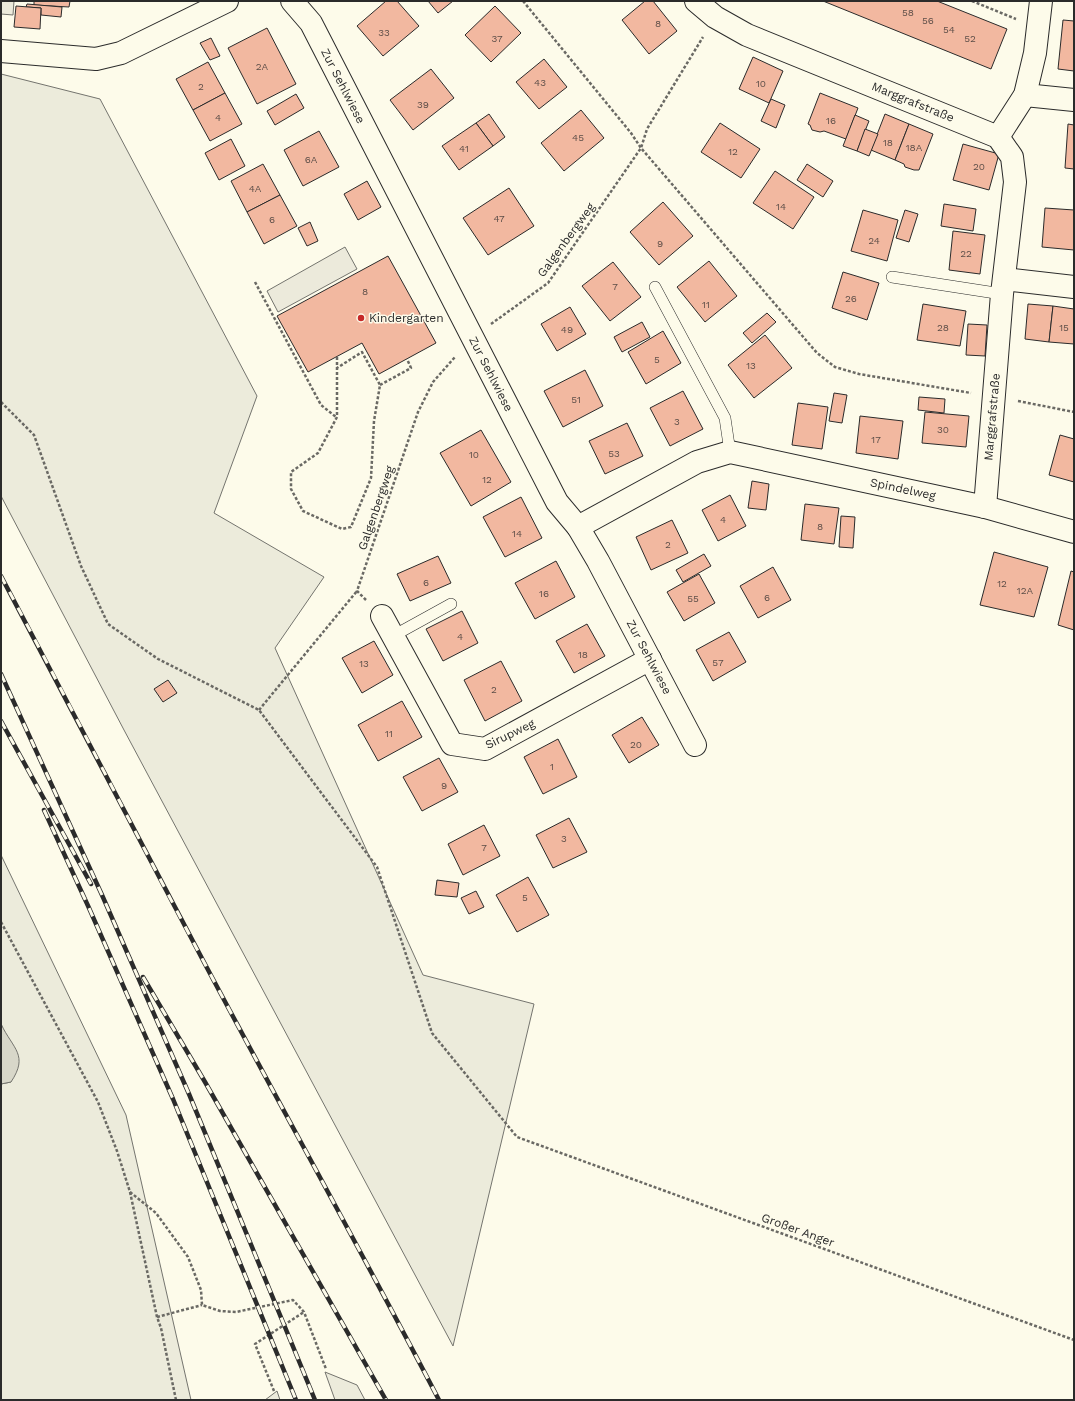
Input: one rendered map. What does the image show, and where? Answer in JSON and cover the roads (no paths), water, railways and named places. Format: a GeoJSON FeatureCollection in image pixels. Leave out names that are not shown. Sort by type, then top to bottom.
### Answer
{"type":"FeatureCollection","features":[{"type":"Feature","properties":{"kind":"street"},"geometry":{"type":"LineString","coordinates":[[1,51],[96,59],[121,53],[227,1]]}},
{"type":"Feature","properties":{"kind":"street","name":"Zur Sehlwiese"},"geometry":{"type":"LineString","coordinates":[[292,1],[311,23],[557,502],[578,527],[598,561],[694,745]]}},
{"type":"Feature","properties":{"kind":"street","name":"Marggrafstraße"},"geometry":{"type":"LineString","coordinates":[[696,1],[715,17],[747,35],[998,137],[1012,157],[1015,182],[1003,286],[984,507]]}},
{"type":"Feature","properties":{"kind":"street"},"geometry":{"type":"LineString","coordinates":[[998,137],[1025,95],[1035,53],[1041,1]]}},
{"type":"Feature","properties":{"kind":"street"},"geometry":{"type":"LineString","coordinates":[[1025,95],[1074,100]]}},
{"type":"Feature","properties":{"kind":"street"},"geometry":{"type":"LineString","coordinates":[[1003,286],[1074,287]]}},
{"type":"Feature","properties":{"kind":"street","name":"Spindelweg"},"geometry":{"type":"LineString","coordinates":[[578,527],[697,462],[730,452],[984,507],[1074,532]]}},
{"type":"Feature","properties":{"kind":"street","name":"Sirupweg"},"geometry":{"type":"LineString","coordinates":[[382,616],[452,744],[485,749],[650,659]]}},
{"type":"Feature","properties":{"kind":"lane"},"geometry":{"type":"LineString","coordinates":[[892,277],[1003,286]]}},
{"type":"Feature","properties":{"kind":"lane"},"geometry":{"type":"LineString","coordinates":[[655,287],[726,418],[730,452]]}},
{"type":"Feature","properties":{"kind":"lane"},"geometry":{"type":"LineString","coordinates":[[393,636],[451,604]]}},
{"type":"Feature","properties":{"kind":"railway"},"geometry":{"type":"LineString","coordinates":[[1,576],[206,966],[439,1400]]}},
{"type":"Feature","properties":{"kind":"railway"},"geometry":{"type":"LineString","coordinates":[[1,674],[102,895],[189,1094],[315,1400]]}},
{"type":"Feature","properties":{"kind":"railway"},"geometry":{"type":"LineString","coordinates":[[1,721],[91,884]]}},
{"type":"Feature","properties":{"kind":"railway"},"geometry":{"type":"LineString","coordinates":[[44,810],[173,1099],[296,1400]]}},
{"type":"Feature","properties":{"kind":"railway"},"geometry":{"type":"LineString","coordinates":[[143,977],[205,1082],[386,1400]]}},
{"type":"Feature","properties":{"kind":"place","name":"Kindergarten"},"geometry":{"type":"Point","coordinates":[361,318]}}]}
